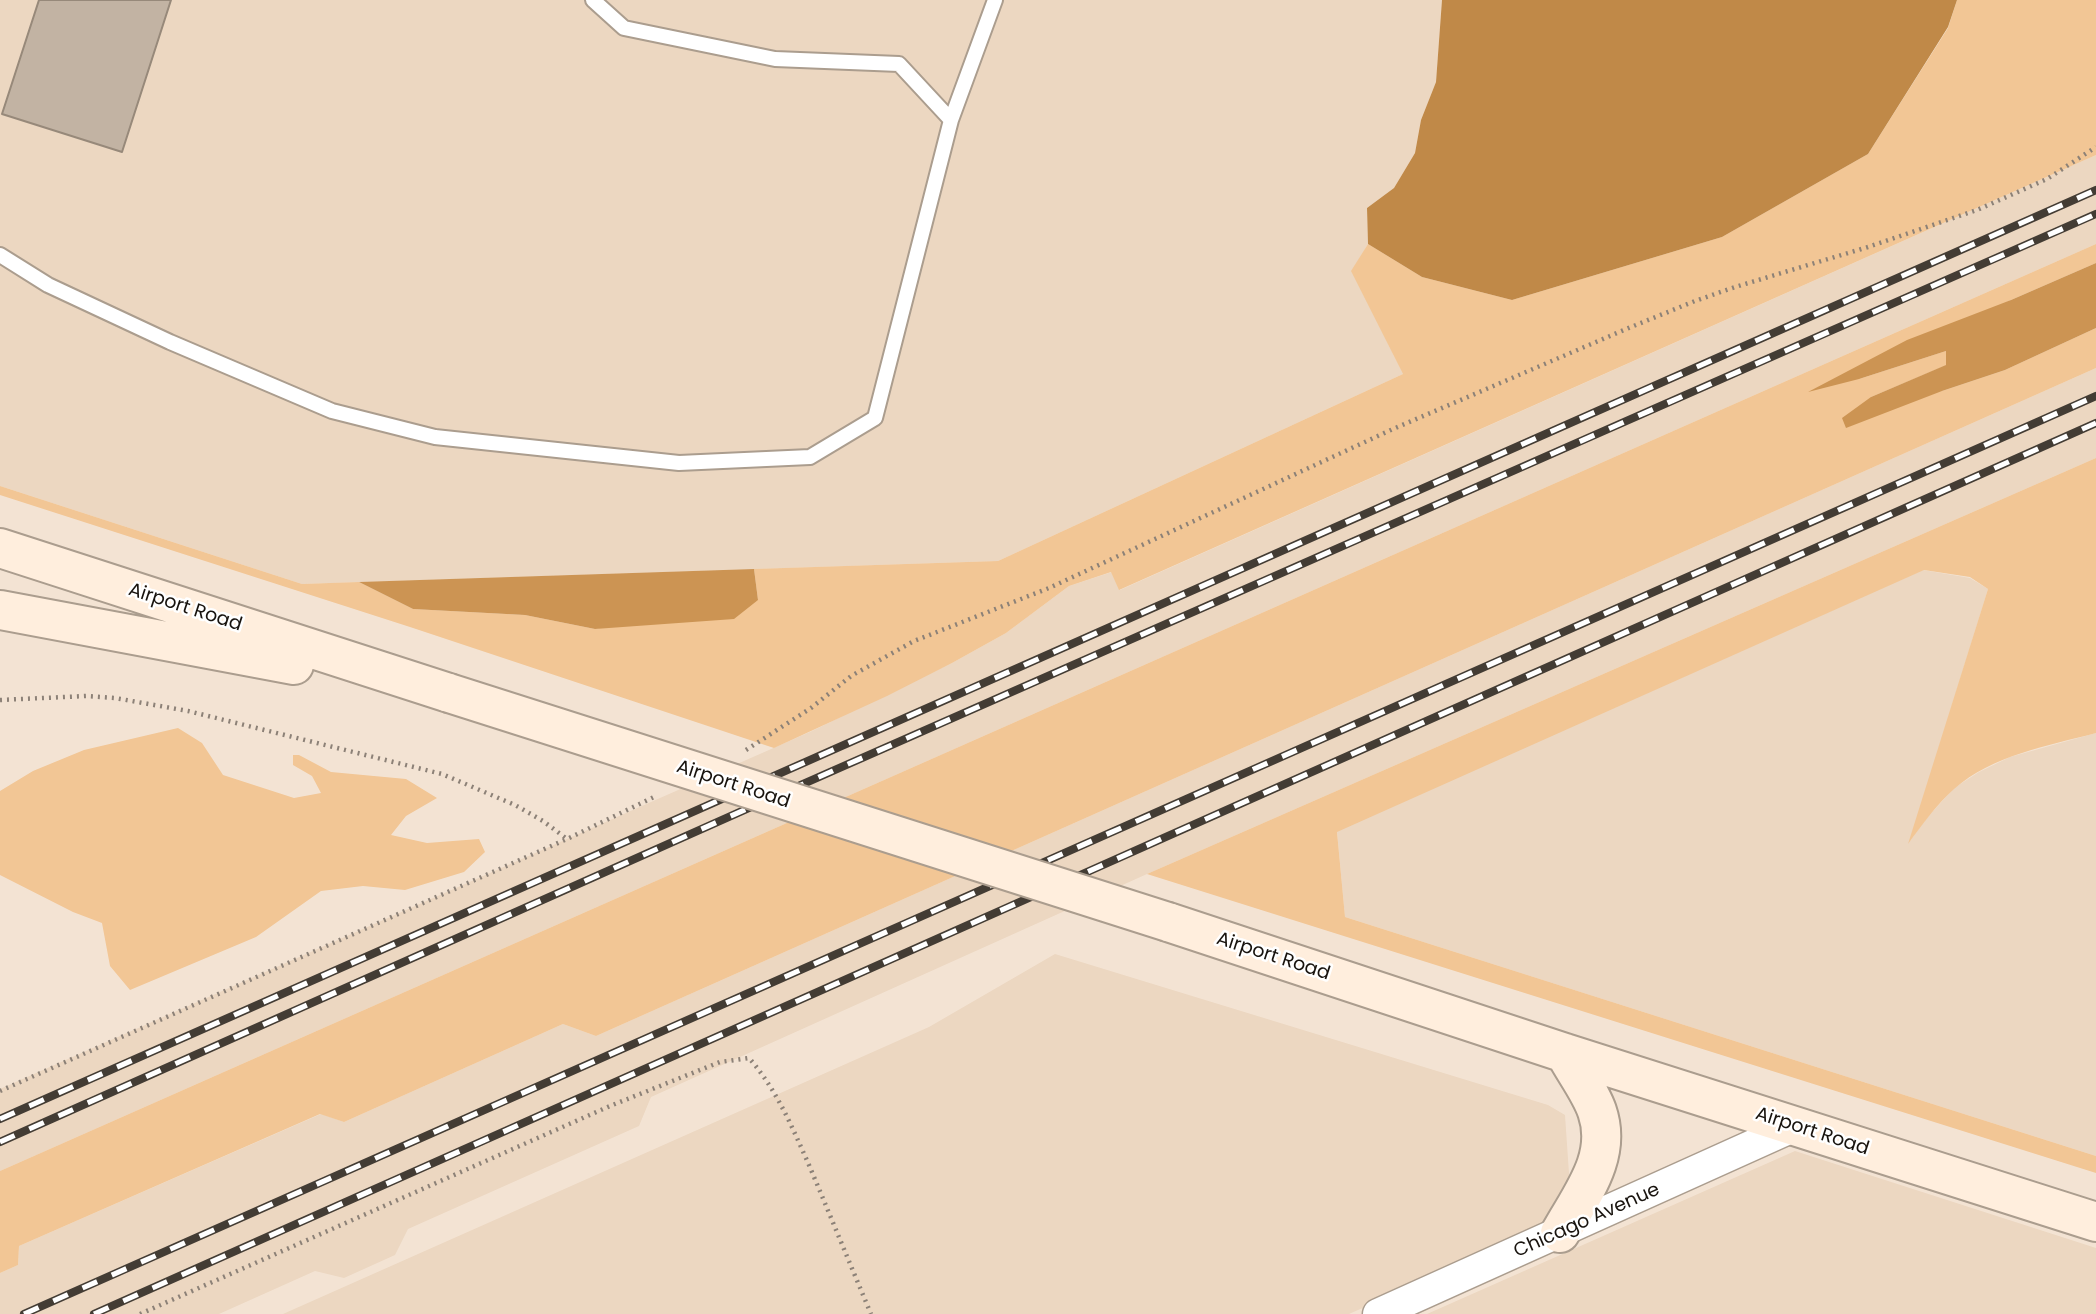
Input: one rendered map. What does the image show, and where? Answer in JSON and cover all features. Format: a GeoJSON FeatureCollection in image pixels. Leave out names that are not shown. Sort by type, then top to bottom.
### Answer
{"type":"FeatureCollection","features":[{"type":"Feature","properties":{"kind":"main road","name":"Airport Road"},"geometry":{"type":"LineString","coordinates":[[0,548],[2096,1222]]}},
{"type":"Feature","properties":{"kind":"main road","name":"Airport Road"},"geometry":{"type":"LineString","coordinates":[[0,610],[449,693]]}},
{"type":"Feature","properties":{"kind":"main road"},"geometry":{"type":"LineString","coordinates":[[1560,1233],[1599,1161],[1603,1135],[1596,1110],[1564,1053]]}},
{"type":"Feature","properties":{"kind":"street","name":"Chicago Avenue"},"geometry":{"type":"LineString","coordinates":[[1378,1314],[1795,1126]]}},
{"type":"Feature","properties":{"kind":"lane"},"geometry":{"type":"LineString","coordinates":[[593,0],[624,28],[775,59],[899,64],[951,120]]}},
{"type":"Feature","properties":{"kind":"lane"},"geometry":{"type":"LineString","coordinates":[[0,255],[48,285],[170,342],[332,411],[435,437],[679,463],[810,457],[875,418],[951,120],[995,0]]}},
{"type":"Feature","properties":{"kind":"path"},"geometry":{"type":"LineString","coordinates":[[739,754],[811,708],[850,676],[914,641],[1049,588],[1393,429],[1631,327],[1725,290],[1868,247],[1978,210],[2047,178],[2096,147]]}},
{"type":"Feature","properties":{"kind":"path"},"geometry":{"type":"LineString","coordinates":[[0,701],[86,696],[115,698],[188,711],[442,774],[514,805],[554,828],[567,839]]}},
{"type":"Feature","properties":{"kind":"path"},"geometry":{"type":"LineString","coordinates":[[0,1091],[567,839],[660,793]]}},
{"type":"Feature","properties":{"kind":"path"},"geometry":{"type":"LineString","coordinates":[[140,1314],[610,1107],[720,1062],[749,1058],[782,1105],[871,1314]]}},
{"type":"Feature","properties":{"kind":"shaded area"},"geometry":{"type":"Polygon","coordinates":[[[0,0],[1442,0],[1436,82],[1421,120],[1415,153],[1394,188],[1367,208],[1368,244],[1352,271],[1403,374],[998,561],[302,584],[0,486],[0,0]]]}},
{"type":"Feature","properties":{"kind":"shaded area"},"geometry":{"type":"Polygon","coordinates":[[[1442,0],[1957,0],[1948,27],[1868,154],[1722,237],[1512,300],[1422,277],[1368,244],[1367,208],[1394,188],[1415,153],[1421,120],[1436,82],[1442,0]]]}},
{"type":"Feature","properties":{"kind":"shaded area"},"geometry":{"type":"Polygon","coordinates":[[[1957,0],[2096,0],[2096,155],[1119,590],[1111,572],[1069,586],[1006,633],[952,663],[774,748],[0,495],[0,486],[302,584],[359,582],[413,609],[525,615],[595,629],[758,600],[754,569],[998,561],[1403,374],[1351,271],[1368,244],[1422,277],[1512,300],[1722,237],[1868,154],[1948,28],[1957,0]]]}},
{"type":"Feature","properties":{"kind":"shaded area"},"geometry":{"type":"Polygon","coordinates":[[[2096,155],[2096,244],[0,1171],[0,1089],[812,731],[952,663],[1006,633],[1069,586],[1112,572],[1120,590],[2096,155]]]}},
{"type":"Feature","properties":{"kind":"shaded area"},"geometry":{"type":"Polygon","coordinates":[[[2096,244],[2096,263],[2011,300],[1859,379],[1946,351],[1947,365],[1871,397],[1942,391],[2005,370],[2096,328],[2096,368],[596,1036],[563,1024],[344,1122],[320,1114],[19,1246],[18,1265],[0,1273],[0,1171],[2096,244]]]}},
{"type":"Feature","properties":{"kind":"shaded area"},"geometry":{"type":"Polygon","coordinates":[[[2096,263],[2096,328],[2005,370],[1846,428],[1842,418],[1871,397],[1946,365],[1946,351],[1808,392],[1907,340],[2011,300],[2096,263]]]}},
{"type":"Feature","properties":{"kind":"shaded area"},"geometry":{"type":"Polygon","coordinates":[[[2096,368],[2096,458],[1147,874],[651,1097],[639,1126],[408,1229],[395,1255],[344,1278],[315,1271],[219,1314],[0,1314],[0,1273],[18,1265],[19,1246],[321,1114],[344,1122],[563,1024],[596,1036],[2096,368]]]}},
{"type":"Feature","properties":{"kind":"shaded area"},"geometry":{"type":"Polygon","coordinates":[[[2096,458],[2096,733],[2021,753],[1969,777],[1929,815],[1908,844],[1988,589],[1970,577],[1924,570],[1337,832],[1345,917],[2096,1156],[2096,1173],[1147,874],[2096,458]]]}},
{"type":"Feature","properties":{"kind":"shaded area"},"geometry":{"type":"Polygon","coordinates":[[[754,569],[758,600],[734,619],[595,629],[525,615],[413,609],[359,582],[754,569]]]}},
{"type":"Feature","properties":{"kind":"shaded area"},"geometry":{"type":"Polygon","coordinates":[[[1923,570],[1970,578],[1988,589],[1910,841],[1954,788],[1979,772],[2010,757],[2096,733],[2096,1156],[1345,917],[1337,831],[1923,570]]]}},
{"type":"Feature","properties":{"kind":"shaded area"},"geometry":{"type":"Polygon","coordinates":[[[178,728],[202,743],[223,775],[294,798],[321,793],[312,776],[293,765],[293,755],[299,755],[331,772],[406,779],[437,798],[406,816],[391,835],[427,843],[479,839],[485,852],[464,872],[405,890],[363,886],[321,891],[256,937],[130,990],[110,966],[102,923],[73,912],[0,875],[0,791],[33,771],[84,750],[178,728]]]}},
{"type":"Feature","properties":{"kind":"shaded area"},"geometry":{"type":"Polygon","coordinates":[[[1055,954],[1548,1105],[1565,1115],[1570,1188],[1545,1227],[1349,1314],[283,1314],[929,1027],[1055,954]]]}},
{"type":"Feature","properties":{"kind":"shaded area"},"geometry":{"type":"Polygon","coordinates":[[[1795,1151],[2096,1248],[2096,1314],[1427,1314],[1795,1151]]]}},
{"type":"Feature","properties":{"kind":"building"},"geometry":{"type":"Polygon","coordinates":[[[39,0],[171,0],[122,152],[2,114],[39,0]]]}},
{"type":"Feature","properties":{"kind":"railway"},"geometry":{"type":"LineString","coordinates":[[0,1119],[2096,190]]}},
{"type":"Feature","properties":{"kind":"railway"},"geometry":{"type":"LineString","coordinates":[[0,1142],[769,799],[2096,214]]}},
{"type":"Feature","properties":{"kind":"railway"},"geometry":{"type":"LineString","coordinates":[[24,1314],[2096,396]]}},
{"type":"Feature","properties":{"kind":"railway"},"geometry":{"type":"LineString","coordinates":[[94,1314],[2096,423]]}}]}
